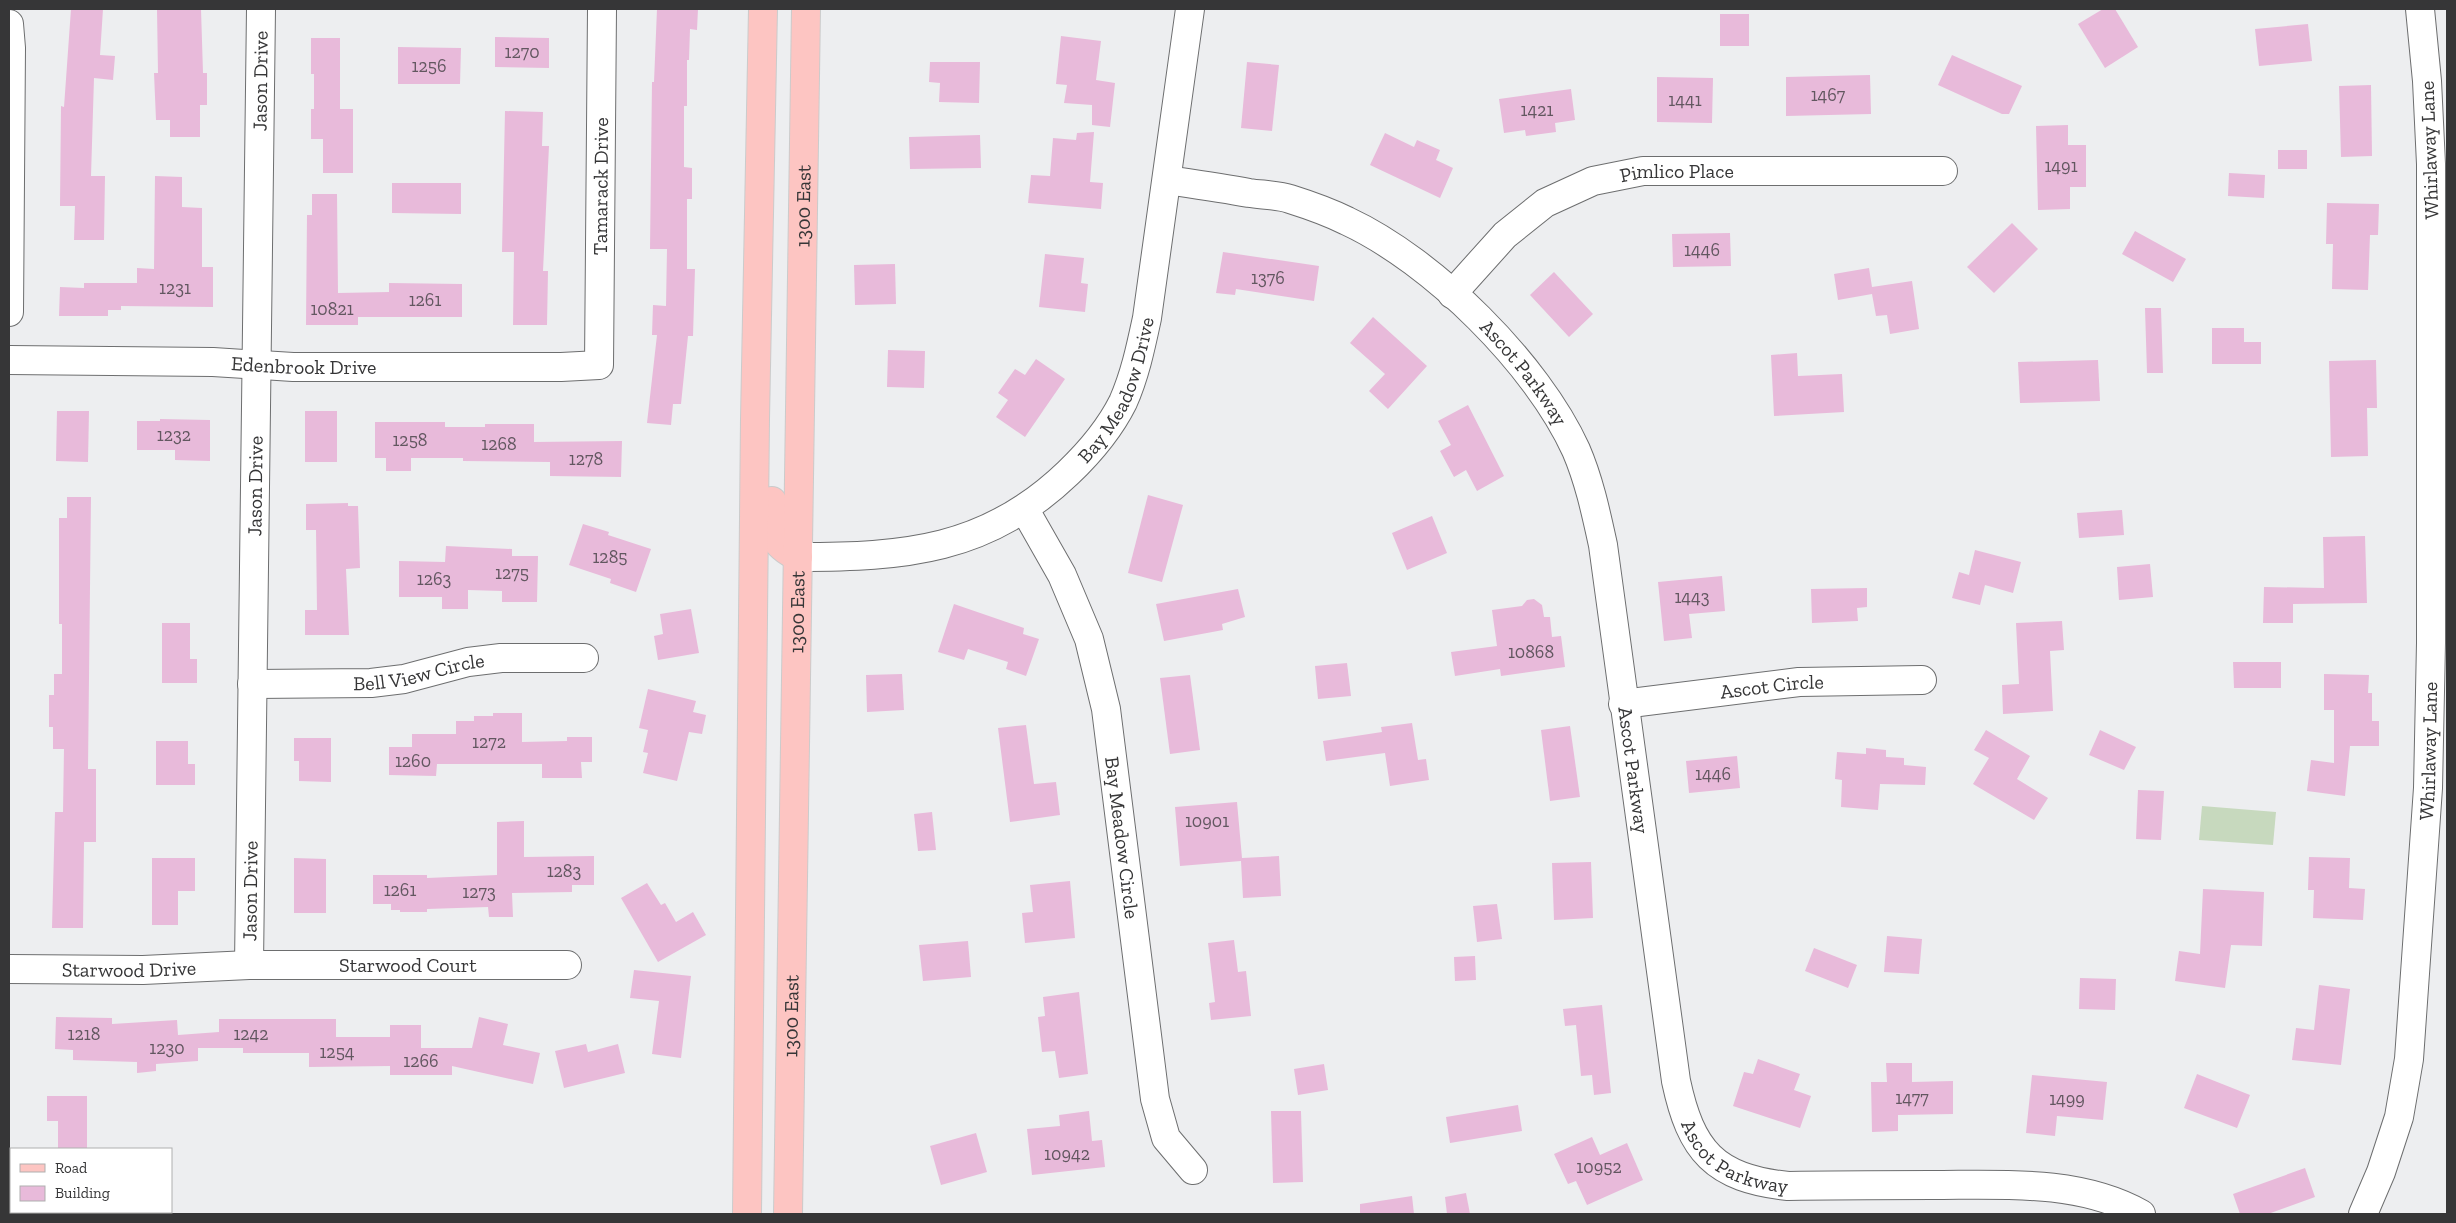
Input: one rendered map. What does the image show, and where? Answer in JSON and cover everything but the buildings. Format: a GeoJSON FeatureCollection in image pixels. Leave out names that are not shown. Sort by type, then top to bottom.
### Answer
{"type":"FeatureCollection","features":[{"type":"Feature","properties":{"kind":"main road","name":"1300 East"},"geometry":{"type":"LineString","coordinates":[[747,1214],[755,419],[763,9]]}},
{"type":"Feature","properties":{"kind":"main road","name":"1300 East"},"geometry":{"type":"LineString","coordinates":[[788,1214],[806,9]]}},
{"type":"Feature","properties":{"kind":"main road"},"geometry":{"type":"LineString","coordinates":[[758,337],[770,398],[773,536],[781,548],[798,556]]}},
{"type":"Feature","properties":{"kind":"street","name":"Jason Drive"},"geometry":{"type":"LineString","coordinates":[[249,964],[261,9]]}},
{"type":"Feature","properties":{"kind":"street","name":"Tamarack Drive"},"geometry":{"type":"LineString","coordinates":[[599,365],[602,9]]}},
{"type":"Feature","properties":{"kind":"street","name":"Bay Meadow Drive"},"geometry":{"type":"LineString","coordinates":[[798,556],[905,553],[946,544],[987,530],[1025,510],[1081,460],[1104,432],[1122,402],[1136,367],[1147,318],[1190,9]]}},
{"type":"Feature","properties":{"kind":"street","name":"Whirlaway Lane"},"geometry":{"type":"LineString","coordinates":[[2363,1214],[2381,1172],[2399,1116],[2408,1059],[2428,778],[2431,643],[2431,174],[2427,81],[2420,9]]}},
{"type":"Feature","properties":{"kind":"street"},"geometry":{"type":"LineString","coordinates":[[9,24],[11,48],[9,312]]}},
{"type":"Feature","properties":{"kind":"street","name":"Pimlico Place"},"geometry":{"type":"LineString","coordinates":[[1452,294],[1505,235],[1545,203],[1593,181],[1643,171],[1943,170]]}},
{"type":"Feature","properties":{"kind":"street","name":"Ascot Parkway"},"geometry":{"type":"LineString","coordinates":[[1167,180],[1288,199],[1347,221],[1402,253],[1452,294],[1487,327],[1521,364],[1552,405],[1576,451],[1594,502],[1603,545],[1623,704],[1676,1081],[1683,1113],[1696,1141],[1716,1164],[1739,1176],[1762,1183],[1788,1186],[2010,1184],[2051,1188],[2092,1195],[2131,1208],[2141,1214]]}},
{"type":"Feature","properties":{"kind":"street","name":"Edenbrook Drive"},"geometry":{"type":"LineString","coordinates":[[9,360],[293,367],[561,367],[599,365]]}},
{"type":"Feature","properties":{"kind":"street","name":"Bay Meadow Circle"},"geometry":{"type":"LineString","coordinates":[[1025,510],[1062,574],[1089,639],[1106,708],[1155,1099],[1166,1138],[1193,1170]]}},
{"type":"Feature","properties":{"kind":"street","name":"Bell View Circle"},"geometry":{"type":"LineString","coordinates":[[252,684],[371,683],[404,679],[468,662],[501,658],[584,658]]}},
{"type":"Feature","properties":{"kind":"street","name":"Ascot Circle"},"geometry":{"type":"LineString","coordinates":[[1623,704],[1799,682],[1922,680]]}},
{"type":"Feature","properties":{"kind":"street","name":"Starwood Court"},"geometry":{"type":"LineString","coordinates":[[249,964],[567,965]]}},
{"type":"Feature","properties":{"kind":"street","name":"Starwood Drive"},"geometry":{"type":"LineString","coordinates":[[9,969],[143,970],[249,964]]}},
{"type":"Feature","properties":{"kind":"green space"},"geometry":{"type":"Polygon","coordinates":[[[2202,806],[2276,812],[2273,845],[2199,840],[2202,806]]]}}]}
